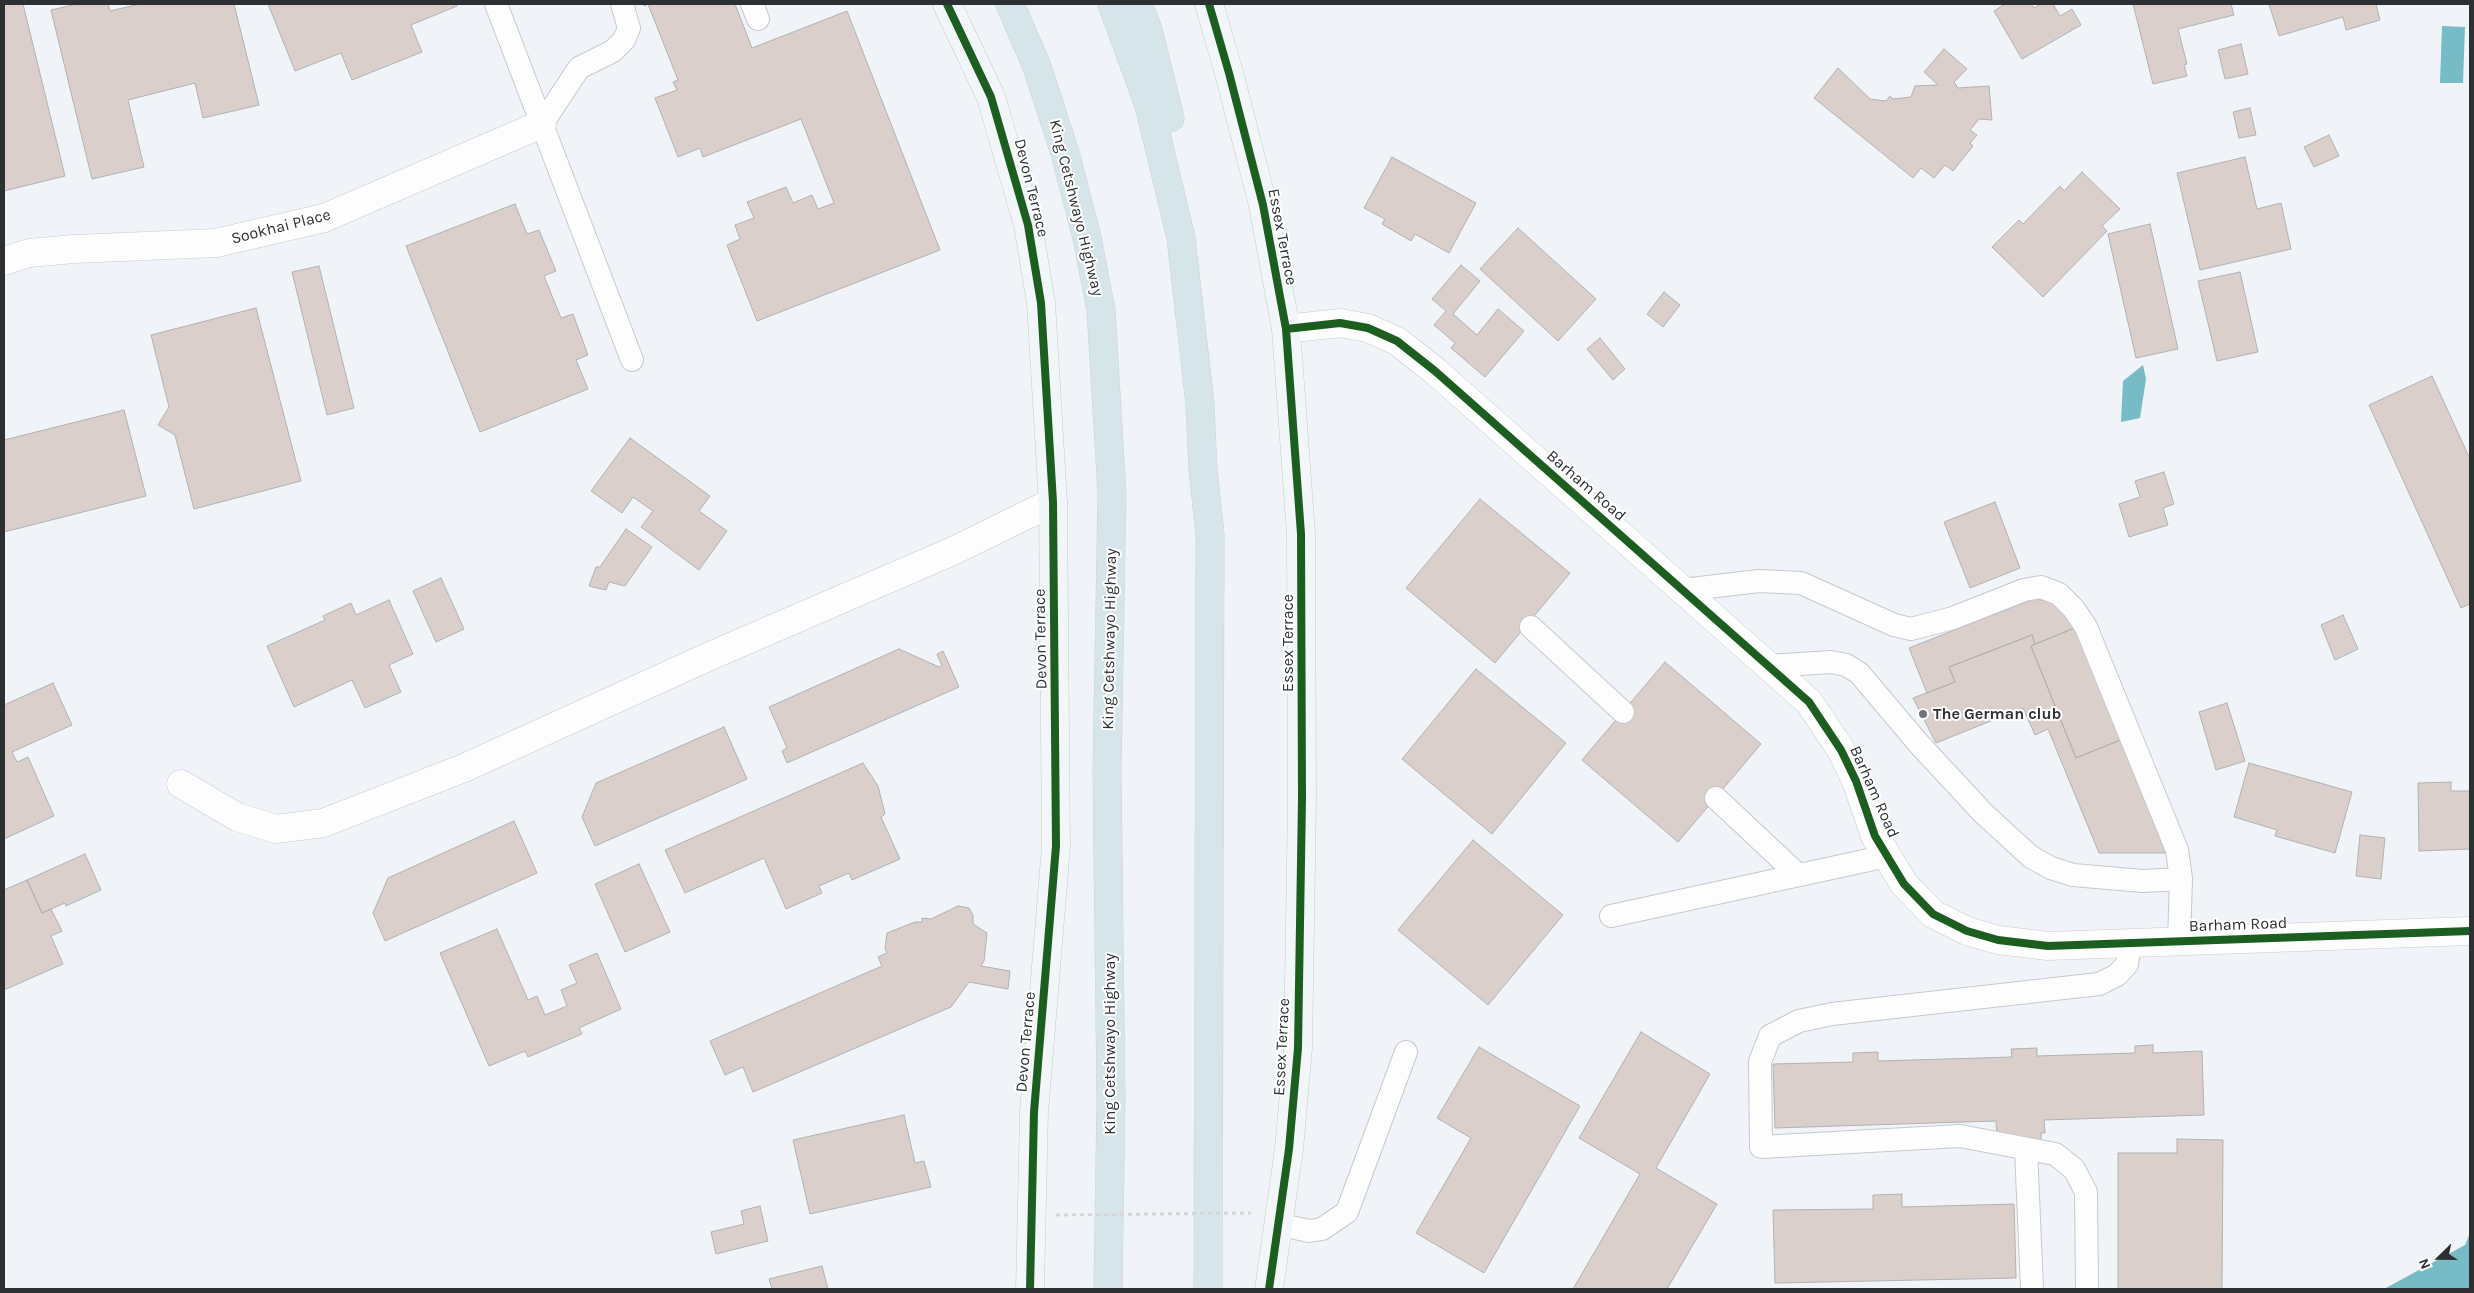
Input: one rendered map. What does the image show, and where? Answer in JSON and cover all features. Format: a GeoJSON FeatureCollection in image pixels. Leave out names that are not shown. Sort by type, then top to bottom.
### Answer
{"type":"FeatureCollection","features":[{"type":"Feature","properties":{"kind":"highway","name":"King Cetshwayo Highway"},"geometry":{"type":"LineString","coordinates":[[1010,4],[1036,67],[1065,152],[1101,310],[1104,349],[1112,494],[1107,771],[1112,1100],[1108,1289]]}},
{"type":"Feature","properties":{"kind":"highway"},"geometry":{"type":"LineString","coordinates":[[1112,4],[1149,104],[1181,238]]}},
{"type":"Feature","properties":{"kind":"highway"},"geometry":{"type":"LineString","coordinates":[[1138,4],[1148,30],[1174,138],[1181,238],[1200,404],[1203,470],[1210,534],[1208,1289]]}},
{"type":"Feature","properties":{"kind":"street","name":"Devon Terrace"},"geometry":{"type":"LineString","coordinates":[[947,4],[992,97],[1028,225],[1041,303],[1053,502],[1056,846],[1034,1112],[1030,1289]]}},
{"type":"Feature","properties":{"kind":"street","name":"Essex Terrace"},"geometry":{"type":"LineString","coordinates":[[1209,4],[1229,73],[1262,205],[1286,329],[1301,534],[1302,799],[1298,1048],[1289,1149],[1269,1289]]}},
{"type":"Feature","properties":{"kind":"street","name":"Sookhai Place"},"geometry":{"type":"LineString","coordinates":[[4,261],[29,253],[74,249],[216,243],[324,218],[542,124]]}},
{"type":"Feature","properties":{"kind":"street","name":"Barham Road"},"geometry":{"type":"LineString","coordinates":[[1286,329],[1340,323],[1368,328],[1397,341],[1442,378],[1809,702],[1841,750],[1856,781],[1875,836],[1904,884],[1933,914],[1967,931],[1998,940],[2048,946],[2470,931]]}},
{"type":"Feature","properties":{"kind":"street"},"geometry":{"type":"LineString","coordinates":[[181,784],[237,817],[276,829],[322,823],[464,768],[710,656],[953,551],[1053,502]]}},
{"type":"Feature","properties":{"kind":"lane"},"geometry":{"type":"LineString","coordinates":[[496,4],[632,360]]}},
{"type":"Feature","properties":{"kind":"lane"},"geometry":{"type":"LineString","coordinates":[[542,124],[579,68],[613,51],[624,40],[629,28],[622,4]]}},
{"type":"Feature","properties":{"kind":"lane"},"geometry":{"type":"LineString","coordinates":[[1683,590],[1759,581],[1801,583],[1894,625],[1911,629],[1953,618],[2024,590],[2041,587],[2059,594],[2074,609],[2086,627],[2177,850],[2181,879],[2179,941]]}},
{"type":"Feature","properties":{"kind":"lane"},"geometry":{"type":"LineString","coordinates":[[1531,627],[1623,712]]}},
{"type":"Feature","properties":{"kind":"lane"},"geometry":{"type":"LineString","coordinates":[[1768,666],[1831,662],[1846,665],[1859,673],[1919,744],[1982,813],[2031,857],[2051,868],[2073,875],[2143,881],[2181,879]]}},
{"type":"Feature","properties":{"kind":"lane"},"geometry":{"type":"LineString","coordinates":[[1716,798],[1798,875]]}},
{"type":"Feature","properties":{"kind":"lane"},"geometry":{"type":"LineString","coordinates":[[1611,916],[1887,856]]}},
{"type":"Feature","properties":{"kind":"lane"},"geometry":{"type":"LineString","coordinates":[[2087,1289],[2086,1192],[2074,1168],[2055,1154],[1960,1136],[1761,1147],[1760,1062],[1770,1036],[1800,1021],[1832,1014],[2099,984],[2117,975],[2127,964],[2130,943]]}},
{"type":"Feature","properties":{"kind":"lane"},"geometry":{"type":"LineString","coordinates":[[1277,1224],[1309,1231],[1322,1229],[1347,1212],[1406,1052]]}},
{"type":"Feature","properties":{"kind":"lane"},"geometry":{"type":"LineString","coordinates":[[2026,1149],[2032,1289]]}},
{"type":"Feature","properties":{"kind":"path"},"geometry":{"type":"LineString","coordinates":[[1056,1215],[1251,1213]]}},
{"type":"Feature","properties":{"kind":"water"},"geometry":{"type":"Polygon","coordinates":[[[2442,26],[2465,27],[2463,83],[2440,83],[2442,26]]]}},
{"type":"Feature","properties":{"kind":"water"},"geometry":{"type":"Polygon","coordinates":[[[2143,365],[2146,379],[2140,418],[2121,422],[2123,381],[2143,365]]]}},
{"type":"Feature","properties":{"kind":"water"},"geometry":{"type":"Polygon","coordinates":[[[2470,1233],[2470,1289],[2384,1289],[2465,1245],[2470,1233]]]}},
{"type":"Feature","properties":{"kind":"building"},"geometry":{"type":"Polygon","coordinates":[[[4,4],[23,4],[65,176],[4,191],[4,4]]]}},
{"type":"Feature","properties":{"kind":"building"},"geometry":{"type":"Polygon","coordinates":[[[77,4],[108,4],[110,11],[140,4],[234,4],[259,105],[203,118],[195,83],[128,100],[144,167],[92,179],[51,10],[77,4]]]}},
{"type":"Feature","properties":{"kind":"building"},"geometry":{"type":"Polygon","coordinates":[[[268,4],[456,4],[457,6],[411,25],[422,52],[352,80],[341,53],[295,71],[268,4]]]}},
{"type":"Feature","properties":{"kind":"building"},"geometry":{"type":"Polygon","coordinates":[[[648,4],[735,4],[752,48],[847,11],[940,250],[757,321],[727,245],[740,239],[735,225],[754,218],[747,202],[786,187],[793,203],[812,195],[818,209],[834,203],[801,119],[703,157],[700,148],[678,157],[655,98],[677,90],[673,82],[678,80],[648,4]]]}},
{"type":"Feature","properties":{"kind":"building"},"geometry":{"type":"Polygon","coordinates":[[[2005,4],[2031,4],[2034,8],[2041,4],[2053,4],[2060,16],[2072,9],[2081,25],[2022,59],[1994,11],[2005,4]]]}},
{"type":"Feature","properties":{"kind":"building"},"geometry":{"type":"Polygon","coordinates":[[[2133,4],[2231,4],[2234,15],[2178,29],[2187,64],[2184,65],[2187,76],[2153,84],[2133,4]]]}},
{"type":"Feature","properties":{"kind":"building"},"geometry":{"type":"Polygon","coordinates":[[[2269,4],[2376,4],[2380,20],[2346,30],[2343,17],[2279,36],[2269,4]]]}},
{"type":"Feature","properties":{"kind":"building"},"geometry":{"type":"Polygon","coordinates":[[[2241,44],[2248,74],[2225,79],[2218,50],[2241,44]]]}},
{"type":"Feature","properties":{"kind":"building"},"geometry":{"type":"Polygon","coordinates":[[[1944,49],[1967,69],[1954,82],[1958,88],[1989,86],[1992,120],[1979,119],[1970,130],[1977,135],[1970,143],[1973,146],[1953,171],[1945,165],[1934,178],[1921,168],[1913,178],[1814,98],[1838,68],[1870,99],[1886,101],[1890,96],[1893,99],[1911,97],[1915,86],[1938,85],[1924,72],[1944,49]]]}},
{"type":"Feature","properties":{"kind":"building"},"geometry":{"type":"Polygon","coordinates":[[[2250,108],[2256,135],[2239,138],[2233,112],[2250,108]]]}},
{"type":"Feature","properties":{"kind":"building"},"geometry":{"type":"Polygon","coordinates":[[[2329,135],[2339,156],[2314,167],[2304,147],[2329,135]]]}},
{"type":"Feature","properties":{"kind":"building"},"geometry":{"type":"Polygon","coordinates":[[[1392,157],[1476,203],[1449,253],[1415,234],[1411,241],[1382,224],[1385,219],[1364,208],[1392,157]]]}},
{"type":"Feature","properties":{"kind":"building"},"geometry":{"type":"Polygon","coordinates":[[[2245,157],[2257,209],[2281,203],[2291,249],[2200,270],[2177,173],[2245,157]]]}},
{"type":"Feature","properties":{"kind":"building"},"geometry":{"type":"Polygon","coordinates":[[[2082,172],[2120,209],[2102,226],[2107,231],[2043,297],[1992,247],[2019,220],[2023,224],[2060,186],[2064,191],[2082,172]]]}},
{"type":"Feature","properties":{"kind":"building"},"geometry":{"type":"Polygon","coordinates":[[[515,204],[527,234],[539,230],[556,271],[544,276],[561,318],[573,314],[588,355],[576,360],[588,389],[480,432],[406,246],[515,204]]]}},
{"type":"Feature","properties":{"kind":"building"},"geometry":{"type":"Polygon","coordinates":[[[2150,224],[2178,349],[2136,358],[2108,234],[2150,224]]]}},
{"type":"Feature","properties":{"kind":"building"},"geometry":{"type":"Polygon","coordinates":[[[1518,228],[1596,299],[1558,341],[1480,269],[1518,228]]]}},
{"type":"Feature","properties":{"kind":"building"},"geometry":{"type":"Polygon","coordinates":[[[1461,265],[1480,281],[1453,314],[1477,335],[1498,309],[1524,331],[1485,377],[1451,348],[1455,343],[1434,325],[1446,311],[1432,299],[1461,265]]]}},
{"type":"Feature","properties":{"kind":"building"},"geometry":{"type":"Polygon","coordinates":[[[319,266],[354,408],[327,415],[292,272],[319,266]]]}},
{"type":"Feature","properties":{"kind":"building"},"geometry":{"type":"Polygon","coordinates":[[[2240,272],[2258,352],[2217,361],[2198,281],[2240,272]]]}},
{"type":"Feature","properties":{"kind":"building"},"geometry":{"type":"Polygon","coordinates":[[[1664,292],[1680,305],[1663,327],[1647,314],[1664,292]]]}},
{"type":"Feature","properties":{"kind":"building"},"geometry":{"type":"Polygon","coordinates":[[[256,308],[301,481],[194,509],[175,435],[158,425],[169,407],[151,335],[256,308]]]}},
{"type":"Feature","properties":{"kind":"building"},"geometry":{"type":"Polygon","coordinates":[[[1600,338],[1625,369],[1613,380],[1587,349],[1600,338]]]}},
{"type":"Feature","properties":{"kind":"building"},"geometry":{"type":"Polygon","coordinates":[[[2432,376],[2470,459],[2470,604],[2461,608],[2369,405],[2432,376]]]}},
{"type":"Feature","properties":{"kind":"building"},"geometry":{"type":"Polygon","coordinates":[[[124,410],[146,496],[4,532],[4,440],[124,410]]]}},
{"type":"Feature","properties":{"kind":"building"},"geometry":{"type":"Polygon","coordinates":[[[630,438],[710,496],[699,511],[727,531],[699,570],[641,527],[653,511],[633,497],[622,513],[591,491],[630,438]]]}},
{"type":"Feature","properties":{"kind":"building"},"geometry":{"type":"Polygon","coordinates":[[[2164,472],[2174,504],[2163,508],[2168,525],[2129,537],[2119,504],[2140,497],[2135,481],[2164,472]]]}},
{"type":"Feature","properties":{"kind":"building"},"geometry":{"type":"Polygon","coordinates":[[[1480,499],[1570,573],[1495,663],[1406,588],[1480,499]]]}},
{"type":"Feature","properties":{"kind":"building"},"geometry":{"type":"Polygon","coordinates":[[[1995,502],[2020,568],[1970,588],[1944,522],[1995,502]]]}},
{"type":"Feature","properties":{"kind":"building"},"geometry":{"type":"Polygon","coordinates":[[[626,529],[652,547],[625,586],[609,582],[606,590],[589,586],[596,567],[600,567],[626,529]]]}},
{"type":"Feature","properties":{"kind":"building"},"geometry":{"type":"Polygon","coordinates":[[[441,578],[464,629],[436,642],[413,591],[441,578]]]}},
{"type":"Feature","properties":{"kind":"building"},"geometry":{"type":"Polygon","coordinates":[[[2033,599],[2049,601],[2073,618],[2077,627],[2035,644],[2032,635],[1949,667],[1955,682],[1927,693],[1909,648],[2033,599]]]}},
{"type":"Feature","properties":{"kind":"building"},"geometry":{"type":"Polygon","coordinates":[[[389,600],[413,654],[389,665],[401,692],[365,708],[352,680],[294,707],[267,646],[325,620],[323,616],[351,603],[356,615],[389,600]]]}},
{"type":"Feature","properties":{"kind":"building"},"geometry":{"type":"Polygon","coordinates":[[[2343,615],[2358,649],[2335,660],[2321,625],[2343,615]]]}},
{"type":"Feature","properties":{"kind":"building"},"geometry":{"type":"Polygon","coordinates":[[[2077,627],[2123,739],[2076,758],[2031,646],[2077,627]]]}},
{"type":"Feature","properties":{"kind":"building"},"geometry":{"type":"Polygon","coordinates":[[[2032,635],[2035,644],[2031,646],[2076,758],[2120,740],[2166,853],[2099,853],[2048,729],[2035,735],[2023,708],[1936,743],[1913,698],[1955,682],[1949,667],[2032,635]]]}},
{"type":"Feature","properties":{"kind":"building"},"geometry":{"type":"Polygon","coordinates":[[[899,649],[939,667],[942,666],[937,654],[943,651],[959,687],[787,763],[782,751],[787,748],[769,707],[899,649]]]}},
{"type":"Feature","properties":{"kind":"building"},"geometry":{"type":"Polygon","coordinates":[[[1665,662],[1761,744],[1678,842],[1582,760],[1665,662]]]}},
{"type":"Feature","properties":{"kind":"building"},"geometry":{"type":"Polygon","coordinates":[[[1476,669],[1566,743],[1492,834],[1402,759],[1476,669]]]}},
{"type":"Feature","properties":{"kind":"building"},"geometry":{"type":"Polygon","coordinates":[[[53,683],[72,725],[12,752],[17,762],[28,757],[54,816],[4,839],[4,705],[53,683]]]}},
{"type":"Feature","properties":{"kind":"building"},"geometry":{"type":"Polygon","coordinates":[[[2227,703],[2245,761],[2216,770],[2199,712],[2227,703]]]}},
{"type":"Feature","properties":{"kind":"building"},"geometry":{"type":"Polygon","coordinates":[[[724,727],[747,779],[595,846],[582,817],[596,783],[724,727]]]}},
{"type":"Feature","properties":{"kind":"building"},"geometry":{"type":"Polygon","coordinates":[[[863,763],[878,786],[885,814],[881,817],[900,859],[852,880],[849,873],[819,886],[822,893],[786,909],[764,858],[685,893],[665,850],[863,763]]]}},
{"type":"Feature","properties":{"kind":"building"},"geometry":{"type":"Polygon","coordinates":[[[2249,763],[2352,792],[2335,853],[2275,836],[2277,830],[2234,817],[2249,763]]]}},
{"type":"Feature","properties":{"kind":"building"},"geometry":{"type":"Polygon","coordinates":[[[2451,782],[2451,791],[2470,791],[2470,849],[2419,851],[2418,783],[2451,782]]]}},
{"type":"Feature","properties":{"kind":"building"},"geometry":{"type":"Polygon","coordinates":[[[514,821],[537,873],[385,941],[373,913],[388,878],[514,821]]]}},
{"type":"Feature","properties":{"kind":"building"},"geometry":{"type":"Polygon","coordinates":[[[2360,835],[2385,838],[2381,879],[2356,876],[2360,835]]]}},
{"type":"Feature","properties":{"kind":"building"},"geometry":{"type":"Polygon","coordinates":[[[1473,840],[1563,915],[1488,1005],[1398,930],[1473,840]]]}},
{"type":"Feature","properties":{"kind":"building"},"geometry":{"type":"Polygon","coordinates":[[[85,854],[101,890],[66,906],[65,903],[42,913],[27,880],[85,854]]]}},
{"type":"Feature","properties":{"kind":"building"},"geometry":{"type":"Polygon","coordinates":[[[639,864],[670,932],[625,952],[595,884],[639,864]]]}},
{"type":"Feature","properties":{"kind":"building"},"geometry":{"type":"Polygon","coordinates":[[[27,880],[42,913],[51,909],[62,931],[51,936],[63,964],[4,990],[4,890],[27,880]]]}},
{"type":"Feature","properties":{"kind":"building"},"geometry":{"type":"Polygon","coordinates":[[[958,906],[969,908],[973,915],[973,924],[987,933],[984,961],[981,966],[1010,971],[1008,989],[969,982],[951,1007],[753,1092],[743,1067],[725,1075],[710,1041],[882,966],[878,957],[887,953],[885,949],[887,933],[915,922],[922,922],[922,918],[931,919],[958,906]]]}},
{"type":"Feature","properties":{"kind":"building"},"geometry":{"type":"Polygon","coordinates":[[[497,929],[528,1000],[537,996],[545,1015],[567,1006],[561,990],[577,983],[569,965],[597,953],[621,1009],[579,1028],[582,1034],[528,1057],[525,1051],[489,1066],[440,953],[497,929]]]}},
{"type":"Feature","properties":{"kind":"building"},"geometry":{"type":"Polygon","coordinates":[[[1641,1032],[1710,1074],[1656,1168],[1717,1204],[1667,1289],[1573,1289],[1640,1174],[1579,1138],[1641,1032]]]}},
{"type":"Feature","properties":{"kind":"building"},"geometry":{"type":"Polygon","coordinates":[[[2153,1045],[2153,1053],[2202,1051],[2204,1115],[2044,1120],[2045,1133],[2041,1133],[2041,1144],[2026,1144],[2025,1137],[1997,1138],[1996,1121],[1775,1128],[1773,1064],[1853,1062],[1853,1053],[1878,1052],[1878,1061],[2012,1057],[2011,1049],[2037,1048],[2037,1056],[2135,1053],[2135,1046],[2153,1045]]]}},
{"type":"Feature","properties":{"kind":"building"},"geometry":{"type":"Polygon","coordinates":[[[1479,1047],[1580,1106],[1484,1273],[1416,1233],[1471,1138],[1437,1118],[1479,1047]]]}},
{"type":"Feature","properties":{"kind":"building"},"geometry":{"type":"Polygon","coordinates":[[[904,1115],[915,1163],[924,1161],[931,1187],[810,1214],[793,1140],[904,1115]]]}},
{"type":"Feature","properties":{"kind":"building"},"geometry":{"type":"Polygon","coordinates":[[[2177,1139],[2223,1140],[2222,1289],[2118,1289],[2118,1153],[2177,1153],[2177,1139]]]}},
{"type":"Feature","properties":{"kind":"building"},"geometry":{"type":"Polygon","coordinates":[[[1902,1194],[1902,1207],[2014,1204],[2016,1278],[1775,1283],[1773,1210],[1873,1209],[1873,1195],[1902,1194]]]}},
{"type":"Feature","properties":{"kind":"building"},"geometry":{"type":"Polygon","coordinates":[[[760,1206],[768,1241],[716,1254],[711,1232],[744,1224],[741,1211],[760,1206]]]}},
{"type":"Feature","properties":{"kind":"building"},"geometry":{"type":"Polygon","coordinates":[[[822,1266],[828,1289],[772,1289],[769,1279],[822,1266]]]}},
{"type":"Feature","properties":{"kind":"cycle path"},"geometry":{"type":"LineString","coordinates":[[947,4],[991,97],[1028,225],[1041,303],[1053,502],[1056,846],[1034,1112],[1030,1289]]}},
{"type":"Feature","properties":{"kind":"cycle path"},"geometry":{"type":"LineString","coordinates":[[1209,4],[1263,205],[1286,329],[1301,534],[1302,799],[1298,1048],[1289,1149],[1269,1289]]}},
{"type":"Feature","properties":{"kind":"cycle path"},"geometry":{"type":"LineString","coordinates":[[1286,329],[1340,323],[1368,328],[1397,341],[1435,371],[1809,702],[1841,750],[1856,781],[1875,836],[1904,884],[1933,914],[1967,931],[1998,940],[2048,946],[2470,931]]}},
{"type":"Feature","properties":{"kind":"place","name":"The German club"},"geometry":{"type":"Point","coordinates":[1923,714]}}]}
